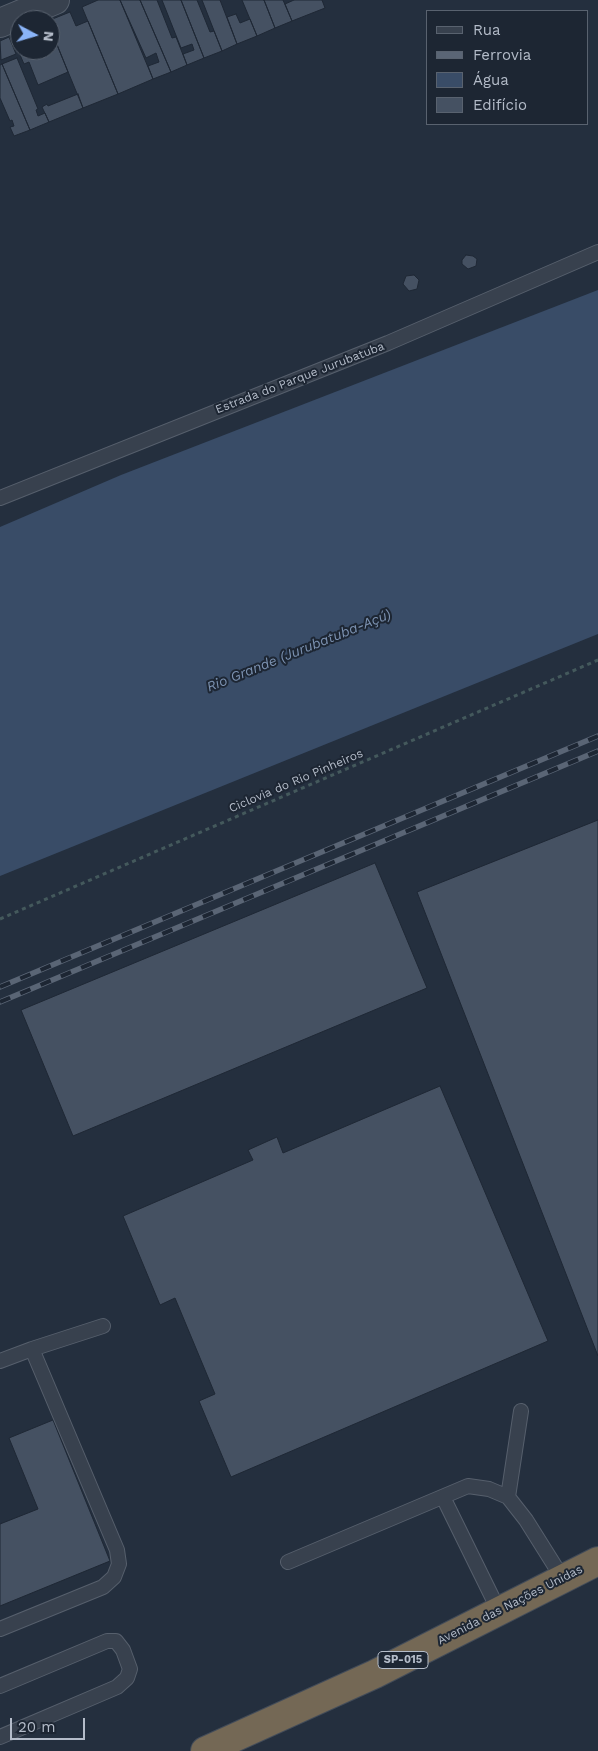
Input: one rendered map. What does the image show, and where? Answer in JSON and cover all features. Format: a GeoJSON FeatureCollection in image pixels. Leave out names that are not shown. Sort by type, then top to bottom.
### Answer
{"type":"FeatureCollection","features":[{"type":"Feature","properties":{"kind":"highway","name":"Avenida das Nações Unidas"},"geometry":{"type":"LineString","coordinates":[[205,1751],[375,1674],[598,1561]]}},
{"type":"Feature","properties":{"kind":"street"},"geometry":{"type":"LineString","coordinates":[[0,23],[55,0]]}},
{"type":"Feature","properties":{"kind":"lane","name":"Estrada do Parque Jurubatuba"},"geometry":{"type":"LineString","coordinates":[[0,498],[388,344],[598,252]]}},
{"type":"Feature","properties":{"kind":"lane"},"geometry":{"type":"LineString","coordinates":[[0,1361],[103,1326]]}},
{"type":"Feature","properties":{"kind":"lane"},"geometry":{"type":"LineString","coordinates":[[0,1629],[103,1587],[114,1577],[119,1564],[117,1550],[32,1349]]}},
{"type":"Feature","properties":{"kind":"lane"},"geometry":{"type":"LineString","coordinates":[[508,1497],[520,1411]]}},
{"type":"Feature","properties":{"kind":"lane"},"geometry":{"type":"LineString","coordinates":[[288,1562],[468,1486],[489,1489],[508,1497],[526,1520],[564,1578]]}},
{"type":"Feature","properties":{"kind":"lane"},"geometry":{"type":"LineString","coordinates":[[443,1497],[499,1611]]}},
{"type":"Feature","properties":{"kind":"lane"},"geometry":{"type":"LineString","coordinates":[[0,1686],[106,1641],[116,1641],[123,1650],[130,1669],[127,1678],[117,1686],[0,1737]]}},
{"type":"Feature","properties":{"kind":"path","name":"Ciclovia do Rio Pinheiros"},"geometry":{"type":"LineString","coordinates":[[0,919],[598,660]]}},
{"type":"Feature","properties":{"kind":"water","name":"Rio Grande (Jurubatuba-Açú)"},"geometry":{"type":"Polygon","coordinates":[[[598,290],[598,634],[0,876],[0,527],[121,475],[598,290]]]}},
{"type":"Feature","properties":{"kind":"building"},"geometry":{"type":"Polygon","coordinates":[[[98,0],[120,0],[153,79],[118,94],[82,7],[98,0]]]}},
{"type":"Feature","properties":{"kind":"building"},"geometry":{"type":"Polygon","coordinates":[[[120,0],[140,0],[171,72],[153,79],[148,66],[159,62],[156,53],[146,58],[120,0]]]}},
{"type":"Feature","properties":{"kind":"building"},"geometry":{"type":"Polygon","coordinates":[[[140,0],[157,0],[172,38],[176,37],[187,65],[171,72],[140,0]]]}},
{"type":"Feature","properties":{"kind":"building"},"geometry":{"type":"Polygon","coordinates":[[[162,0],[181,0],[204,58],[187,65],[183,54],[194,50],[192,44],[181,48],[162,0]]]}},
{"type":"Feature","properties":{"kind":"building"},"geometry":{"type":"Polygon","coordinates":[[[181,0],[197,0],[210,32],[214,31],[222,51],[204,58],[181,0]]]}},
{"type":"Feature","properties":{"kind":"building"},"geometry":{"type":"Polygon","coordinates":[[[202,0],[220,0],[237,44],[222,51],[202,0]]]}},
{"type":"Feature","properties":{"kind":"building"},"geometry":{"type":"Polygon","coordinates":[[[242,0],[264,0],[275,28],[257,36],[242,0]]]}},
{"type":"Feature","properties":{"kind":"building"},"geometry":{"type":"Polygon","coordinates":[[[264,0],[283,0],[292,21],[275,28],[264,0]]]}},
{"type":"Feature","properties":{"kind":"building"},"geometry":{"type":"Polygon","coordinates":[[[294,0],[322,0],[325,8],[292,21],[285,4],[294,0]]]}},
{"type":"Feature","properties":{"kind":"building"},"geometry":{"type":"Polygon","coordinates":[[[70,12],[76,26],[88,21],[118,94],[83,108],[60,52],[60,16],[70,12]]]}},
{"type":"Feature","properties":{"kind":"building"},"geometry":{"type":"Polygon","coordinates":[[[236,14],[240,23],[250,19],[257,36],[237,44],[227,17],[236,14]]]}},
{"type":"Feature","properties":{"kind":"building"},"geometry":{"type":"Polygon","coordinates":[[[9,37],[10,39],[10,56],[1,60],[0,41],[9,37]]]}},
{"type":"Feature","properties":{"kind":"building"},"geometry":{"type":"Polygon","coordinates":[[[60,52],[68,72],[38,85],[29,62],[24,64],[22,60],[60,60],[60,52]]]}},
{"type":"Feature","properties":{"kind":"building"},"geometry":{"type":"Polygon","coordinates":[[[18,60],[38,109],[36,110],[38,116],[45,113],[49,122],[30,130],[2,64],[18,60]]]}},
{"type":"Feature","properties":{"kind":"building"},"geometry":{"type":"Polygon","coordinates":[[[2,64],[30,130],[14,136],[10,127],[14,126],[12,120],[10,121],[0,98],[0,65],[2,64]]]}},
{"type":"Feature","properties":{"kind":"building"},"geometry":{"type":"Polygon","coordinates":[[[78,94],[83,108],[49,122],[42,107],[78,94]]]}},
{"type":"Feature","properties":{"kind":"building"},"geometry":{"type":"Polygon","coordinates":[[[466,255],[477,259],[476,266],[468,269],[462,264],[462,260],[466,255]]]}},
{"type":"Feature","properties":{"kind":"building"},"geometry":{"type":"Polygon","coordinates":[[[414,275],[419,280],[417,289],[409,291],[403,284],[406,276],[414,275]]]}},
{"type":"Feature","properties":{"kind":"building"},"geometry":{"type":"Polygon","coordinates":[[[598,820],[598,1356],[417,892],[598,820]]]}},
{"type":"Feature","properties":{"kind":"building"},"geometry":{"type":"Polygon","coordinates":[[[375,863],[427,988],[73,1136],[21,1010],[375,863]]]}},
{"type":"Feature","properties":{"kind":"building"},"geometry":{"type":"Polygon","coordinates":[[[440,1086],[548,1341],[231,1477],[199,1401],[215,1394],[175,1298],[160,1305],[123,1216],[253,1160],[248,1150],[277,1137],[283,1153],[440,1086]]]}},
{"type":"Feature","properties":{"kind":"building"},"geometry":{"type":"Polygon","coordinates":[[[53,1420],[110,1561],[0,1606],[0,1524],[38,1509],[9,1438],[53,1420]]]}},
{"type":"Feature","properties":{"kind":"railway"},"geometry":{"type":"LineString","coordinates":[[0,987],[598,736]]}},
{"type":"Feature","properties":{"kind":"railway"},"geometry":{"type":"LineString","coordinates":[[0,1002],[598,751]]}}]}
